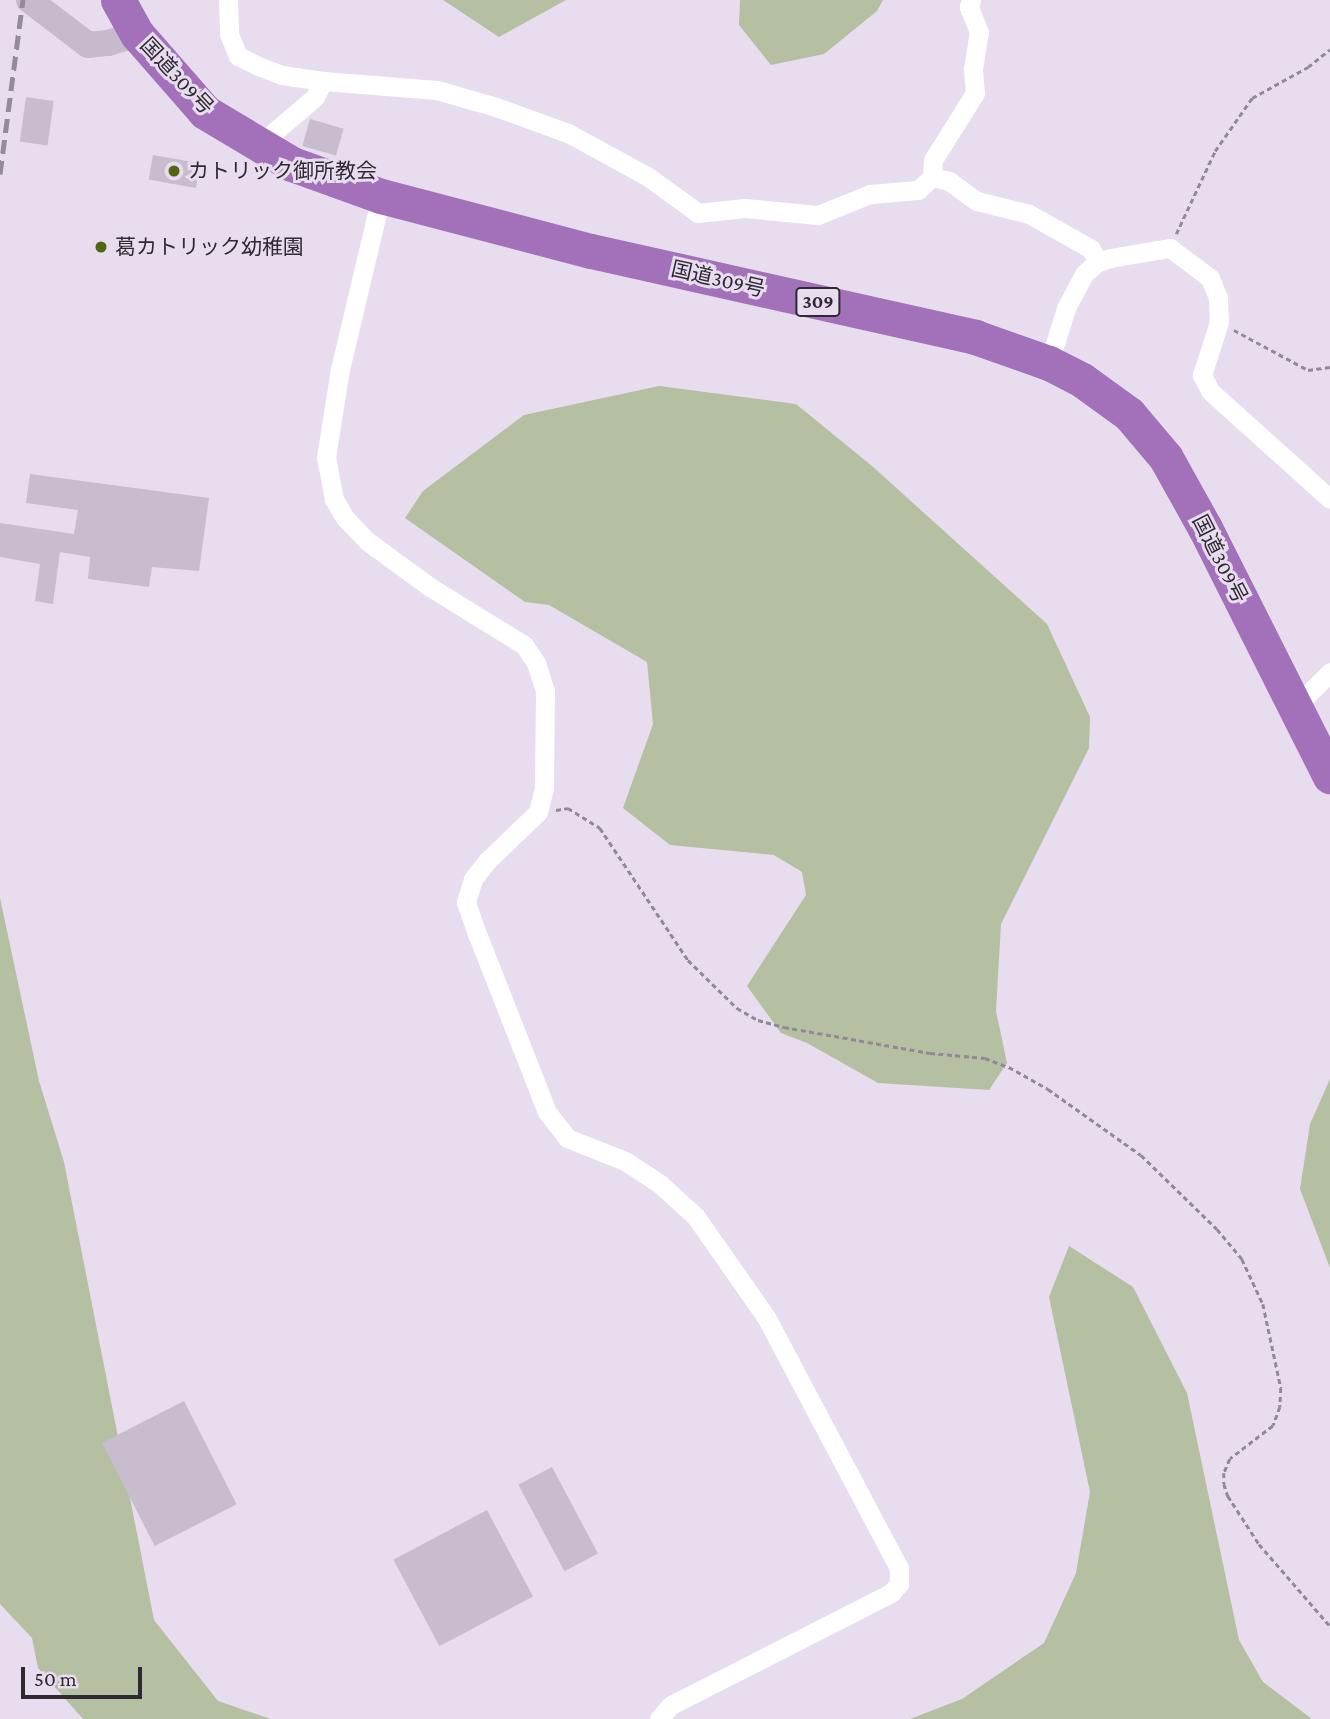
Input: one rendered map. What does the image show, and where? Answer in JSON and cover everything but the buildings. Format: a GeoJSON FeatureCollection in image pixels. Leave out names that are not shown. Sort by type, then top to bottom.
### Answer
{"type":"FeatureCollection","features":[{"type":"Feature","properties":{"kind":"highway","name":"国道309号"},"geometry":{"type":"LineString","coordinates":[[118,0],[137,34],[205,112],[292,164],[381,196],[591,251],[975,337],[1049,363],[1082,380],[1129,414],[1166,458],[1205,528],[1330,776]]}},
{"type":"Feature","properties":{"kind":"main road"},"geometry":{"type":"LineString","coordinates":[[29,0],[88,45],[108,43],[137,34]]}},
{"type":"Feature","properties":{"kind":"street"},"geometry":{"type":"LineString","coordinates":[[228,0],[229,34],[238,56],[282,75],[437,90],[496,107],[568,133],[647,176],[698,213],[745,208],[818,215],[870,194],[918,190],[932,177],[933,160],[975,93],[973,69],[979,32],[965,2]]}},
{"type":"Feature","properties":{"kind":"street"},"geometry":{"type":"LineString","coordinates":[[264,149],[274,132],[315,97],[323,81]]}},
{"type":"Feature","properties":{"kind":"street"},"geometry":{"type":"LineString","coordinates":[[932,177],[949,181],[977,201],[1029,214],[1091,249],[1098,262]]}},
{"type":"Feature","properties":{"kind":"street"},"geometry":{"type":"LineString","coordinates":[[381,196],[340,369],[326,457],[329,482],[345,518],[368,541],[430,587],[524,645],[536,663],[545,691],[544,788],[538,812],[487,861],[473,879],[466,902],[547,1112],[567,1138],[625,1161],[660,1184],[696,1217],[766,1317],[899,1568],[899,1584],[891,1593],[671,1705],[659,1719]]}},
{"type":"Feature","properties":{"kind":"street"},"geometry":{"type":"LineString","coordinates":[[1049,363],[1066,308],[1084,274],[1098,262],[1170,248],[1210,278],[1218,298],[1219,322],[1202,375],[1210,391],[1330,499]]}},
{"type":"Feature","properties":{"kind":"street"},"geometry":{"type":"LineString","coordinates":[[1295,707],[1330,672]]}},
{"type":"Feature","properties":{"kind":"path"},"geometry":{"type":"LineString","coordinates":[[1170,248],[1215,151],[1252,98],[1308,67],[1330,48]]}},
{"type":"Feature","properties":{"kind":"path"},"geometry":{"type":"LineString","coordinates":[[1219,322],[1308,370],[1330,367]]}},
{"type":"Feature","properties":{"kind":"path"},"geometry":{"type":"LineString","coordinates":[[538,812],[568,808],[600,828],[688,960],[747,1014],[784,1027],[930,1053],[985,1058],[1009,1068],[1048,1089],[1141,1154],[1217,1229],[1242,1259],[1263,1304],[1281,1388],[1280,1407],[1273,1426],[1230,1460],[1224,1473],[1224,1484],[1228,1496],[1259,1544],[1330,1626]]}},
{"type":"Feature","properties":{"kind":"green space"},"geometry":{"type":"Polygon","coordinates":[[[443,0],[566,0],[499,37],[443,0]]]}},
{"type":"Feature","properties":{"kind":"green space"},"geometry":{"type":"Polygon","coordinates":[[[740,0],[883,0],[877,11],[824,54],[771,65],[739,25],[740,0]]]}},
{"type":"Feature","properties":{"kind":"green space"},"geometry":{"type":"Polygon","coordinates":[[[659,386],[796,404],[872,466],[1047,624],[1090,717],[1089,748],[1001,924],[996,1011],[1007,1063],[989,1090],[878,1083],[807,1043],[781,1033],[747,986],[806,895],[802,872],[774,855],[670,845],[623,808],[653,724],[647,662],[549,605],[525,602],[405,518],[423,491],[524,415],[659,386]]]}},
{"type":"Feature","properties":{"kind":"green space"},"geometry":{"type":"Polygon","coordinates":[[[0,898],[39,1081],[64,1162],[154,1620],[218,1701],[271,1719],[83,1719],[38,1668],[32,1638],[0,1604],[0,898]]]}},
{"type":"Feature","properties":{"kind":"green space"},"geometry":{"type":"Polygon","coordinates":[[[1330,1079],[1330,1268],[1300,1189],[1310,1124],[1330,1079]]]}},
{"type":"Feature","properties":{"kind":"green space"},"geometry":{"type":"Polygon","coordinates":[[[1069,1246],[1133,1287],[1187,1393],[1239,1640],[1263,1682],[1312,1719],[910,1719],[962,1699],[1044,1643],[1076,1573],[1090,1492],[1049,1297],[1069,1246]]]}},
{"type":"Feature","properties":{"kind":"railway"},"geometry":{"type":"LineString","coordinates":[[0,174],[23,0]]}},
{"type":"Feature","properties":{"kind":"place","name":"カトリック御所教会"},"geometry":{"type":"Point","coordinates":[174,171]}},
{"type":"Feature","properties":{"kind":"place","name":"葛カトリック幼稚園"},"geometry":{"type":"Point","coordinates":[101,247]}}]}
